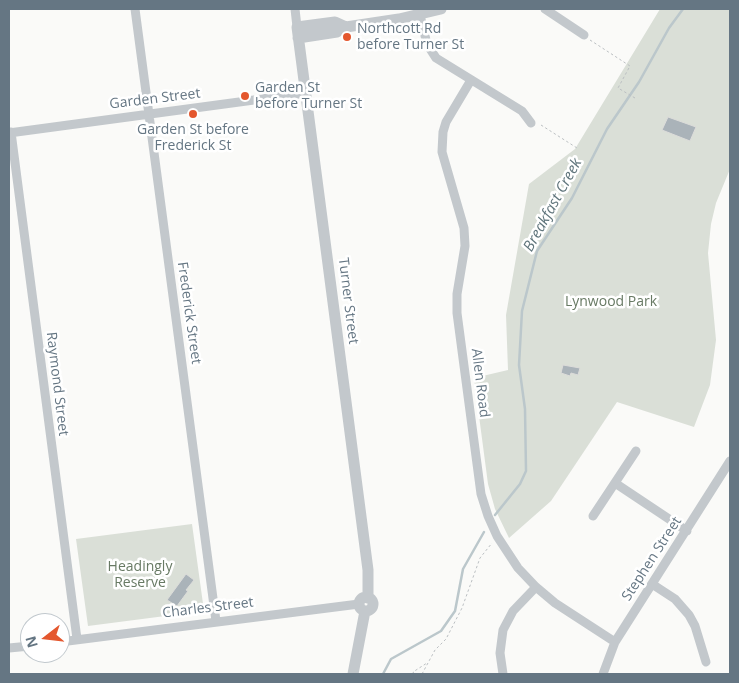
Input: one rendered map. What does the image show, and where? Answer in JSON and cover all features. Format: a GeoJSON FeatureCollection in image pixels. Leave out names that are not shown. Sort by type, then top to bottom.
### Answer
{"type":"FeatureCollection","features":[{"type":"Feature","properties":{"kind":"street","name":"Frederick Street"},"geometry":{"type":"LineString","coordinates":[[135,9],[216,621]]}},
{"type":"Feature","properties":{"kind":"street","name":"Turner Street"},"geometry":{"type":"LineString","coordinates":[[294,9],[368,570],[353,674]]}},
{"type":"Feature","properties":{"kind":"street"},"geometry":{"type":"LineString","coordinates":[[298,32],[337,32],[346,27],[420,15],[442,9]]}},
{"type":"Feature","properties":{"kind":"street"},"geometry":{"type":"LineString","coordinates":[[545,9],[584,35]]}},
{"type":"Feature","properties":{"kind":"street"},"geometry":{"type":"LineString","coordinates":[[420,15],[425,39],[433,54],[441,61],[522,111],[531,123]]}},
{"type":"Feature","properties":{"kind":"street","name":"Allen Road"},"geometry":{"type":"LineString","coordinates":[[471,80],[446,122],[442,146],[443,159],[464,228],[465,246],[458,287],[457,306],[481,494],[492,526],[511,559],[536,587],[555,603],[616,642]]}},
{"type":"Feature","properties":{"kind":"street","name":"Garden Street"},"geometry":{"type":"LineString","coordinates":[[10,132],[306,92]]}},
{"type":"Feature","properties":{"kind":"street","name":"Raymond Street"},"geometry":{"type":"LineString","coordinates":[[10,132],[77,639]]}},
{"type":"Feature","properties":{"kind":"street"},"geometry":{"type":"LineString","coordinates":[[593,516],[636,451]]}},
{"type":"Feature","properties":{"kind":"street","name":"Stephen Street"},"geometry":{"type":"LineString","coordinates":[[603,674],[616,642],[730,461]]}},
{"type":"Feature","properties":{"kind":"street"},"geometry":{"type":"LineString","coordinates":[[615,483],[687,531]]}},
{"type":"Feature","properties":{"kind":"street"},"geometry":{"type":"LineString","coordinates":[[652,584],[675,599],[689,615],[695,626],[706,662]]}},
{"type":"Feature","properties":{"kind":"street"},"geometry":{"type":"LineString","coordinates":[[503,674],[500,653],[503,630],[511,614],[536,587]]}},
{"type":"Feature","properties":{"kind":"street","name":"Charles Street"},"geometry":{"type":"LineString","coordinates":[[70,640],[364,604]]}},
{"type":"Feature","properties":{"kind":"path"},"geometry":{"type":"LineString","coordinates":[[584,35],[630,66],[618,88],[635,98]]}},
{"type":"Feature","properties":{"kind":"path"},"geometry":{"type":"LineString","coordinates":[[541,125],[577,148]]}},
{"type":"Feature","properties":{"kind":"path"},"geometry":{"type":"LineString","coordinates":[[422,674],[435,650],[446,639],[462,608],[480,558],[493,543]]}},
{"type":"Feature","properties":{"kind":"path"},"geometry":{"type":"LineString","coordinates":[[414,674],[413,672],[427,663]]}},
{"type":"Feature","properties":{"kind":"green space","name":"Lynwood Park"},"geometry":{"type":"Polygon","coordinates":[[[660,9],[730,9],[730,169],[716,203],[711,224],[708,253],[716,340],[710,385],[694,427],[617,402],[551,501],[509,538],[495,509],[488,484],[474,378],[508,370],[506,315],[529,184],[575,149],[660,9]]]}},
{"type":"Feature","properties":{"kind":"green space","name":"Headingly Reserve"},"geometry":{"type":"Polygon","coordinates":[[[192,524],[204,611],[88,626],[76,539],[192,524]]]}},
{"type":"Feature","properties":{"kind":"building"},"geometry":{"type":"Polygon","coordinates":[[[668,117],[696,127],[690,141],[662,130],[668,117]]]}},
{"type":"Feature","properties":{"kind":"building"},"geometry":{"type":"Polygon","coordinates":[[[563,365],[580,368],[578,375],[571,373],[570,376],[561,373],[563,365]]]}},
{"type":"Feature","properties":{"kind":"building"},"geometry":{"type":"Polygon","coordinates":[[[186,574],[194,580],[177,606],[167,600],[186,574]]]}},
{"type":"Feature","properties":{"kind":"waterway","name":"Breakfast Creek"},"geometry":{"type":"LineString","coordinates":[[495,515],[520,484],[526,471],[525,409],[519,365],[522,311],[537,251],[572,198],[607,129],[639,82],[669,28],[683,9]]}},
{"type":"Feature","properties":{"kind":"waterway","name":"Breakfast Creek"},"geometry":{"type":"LineString","coordinates":[[383,674],[391,659],[441,631],[455,611],[463,569],[484,532]]}},
{"type":"Feature","properties":{"kind":"place","name":"Northcott Rd before Turner St"},"geometry":{"type":"Point","coordinates":[347,37]}},
{"type":"Feature","properties":{"kind":"place","name":"Garden St before Turner St"},"geometry":{"type":"Point","coordinates":[245,96]}},
{"type":"Feature","properties":{"kind":"place","name":"Garden St before Frederick St"},"geometry":{"type":"Point","coordinates":[193,114]}}]}
